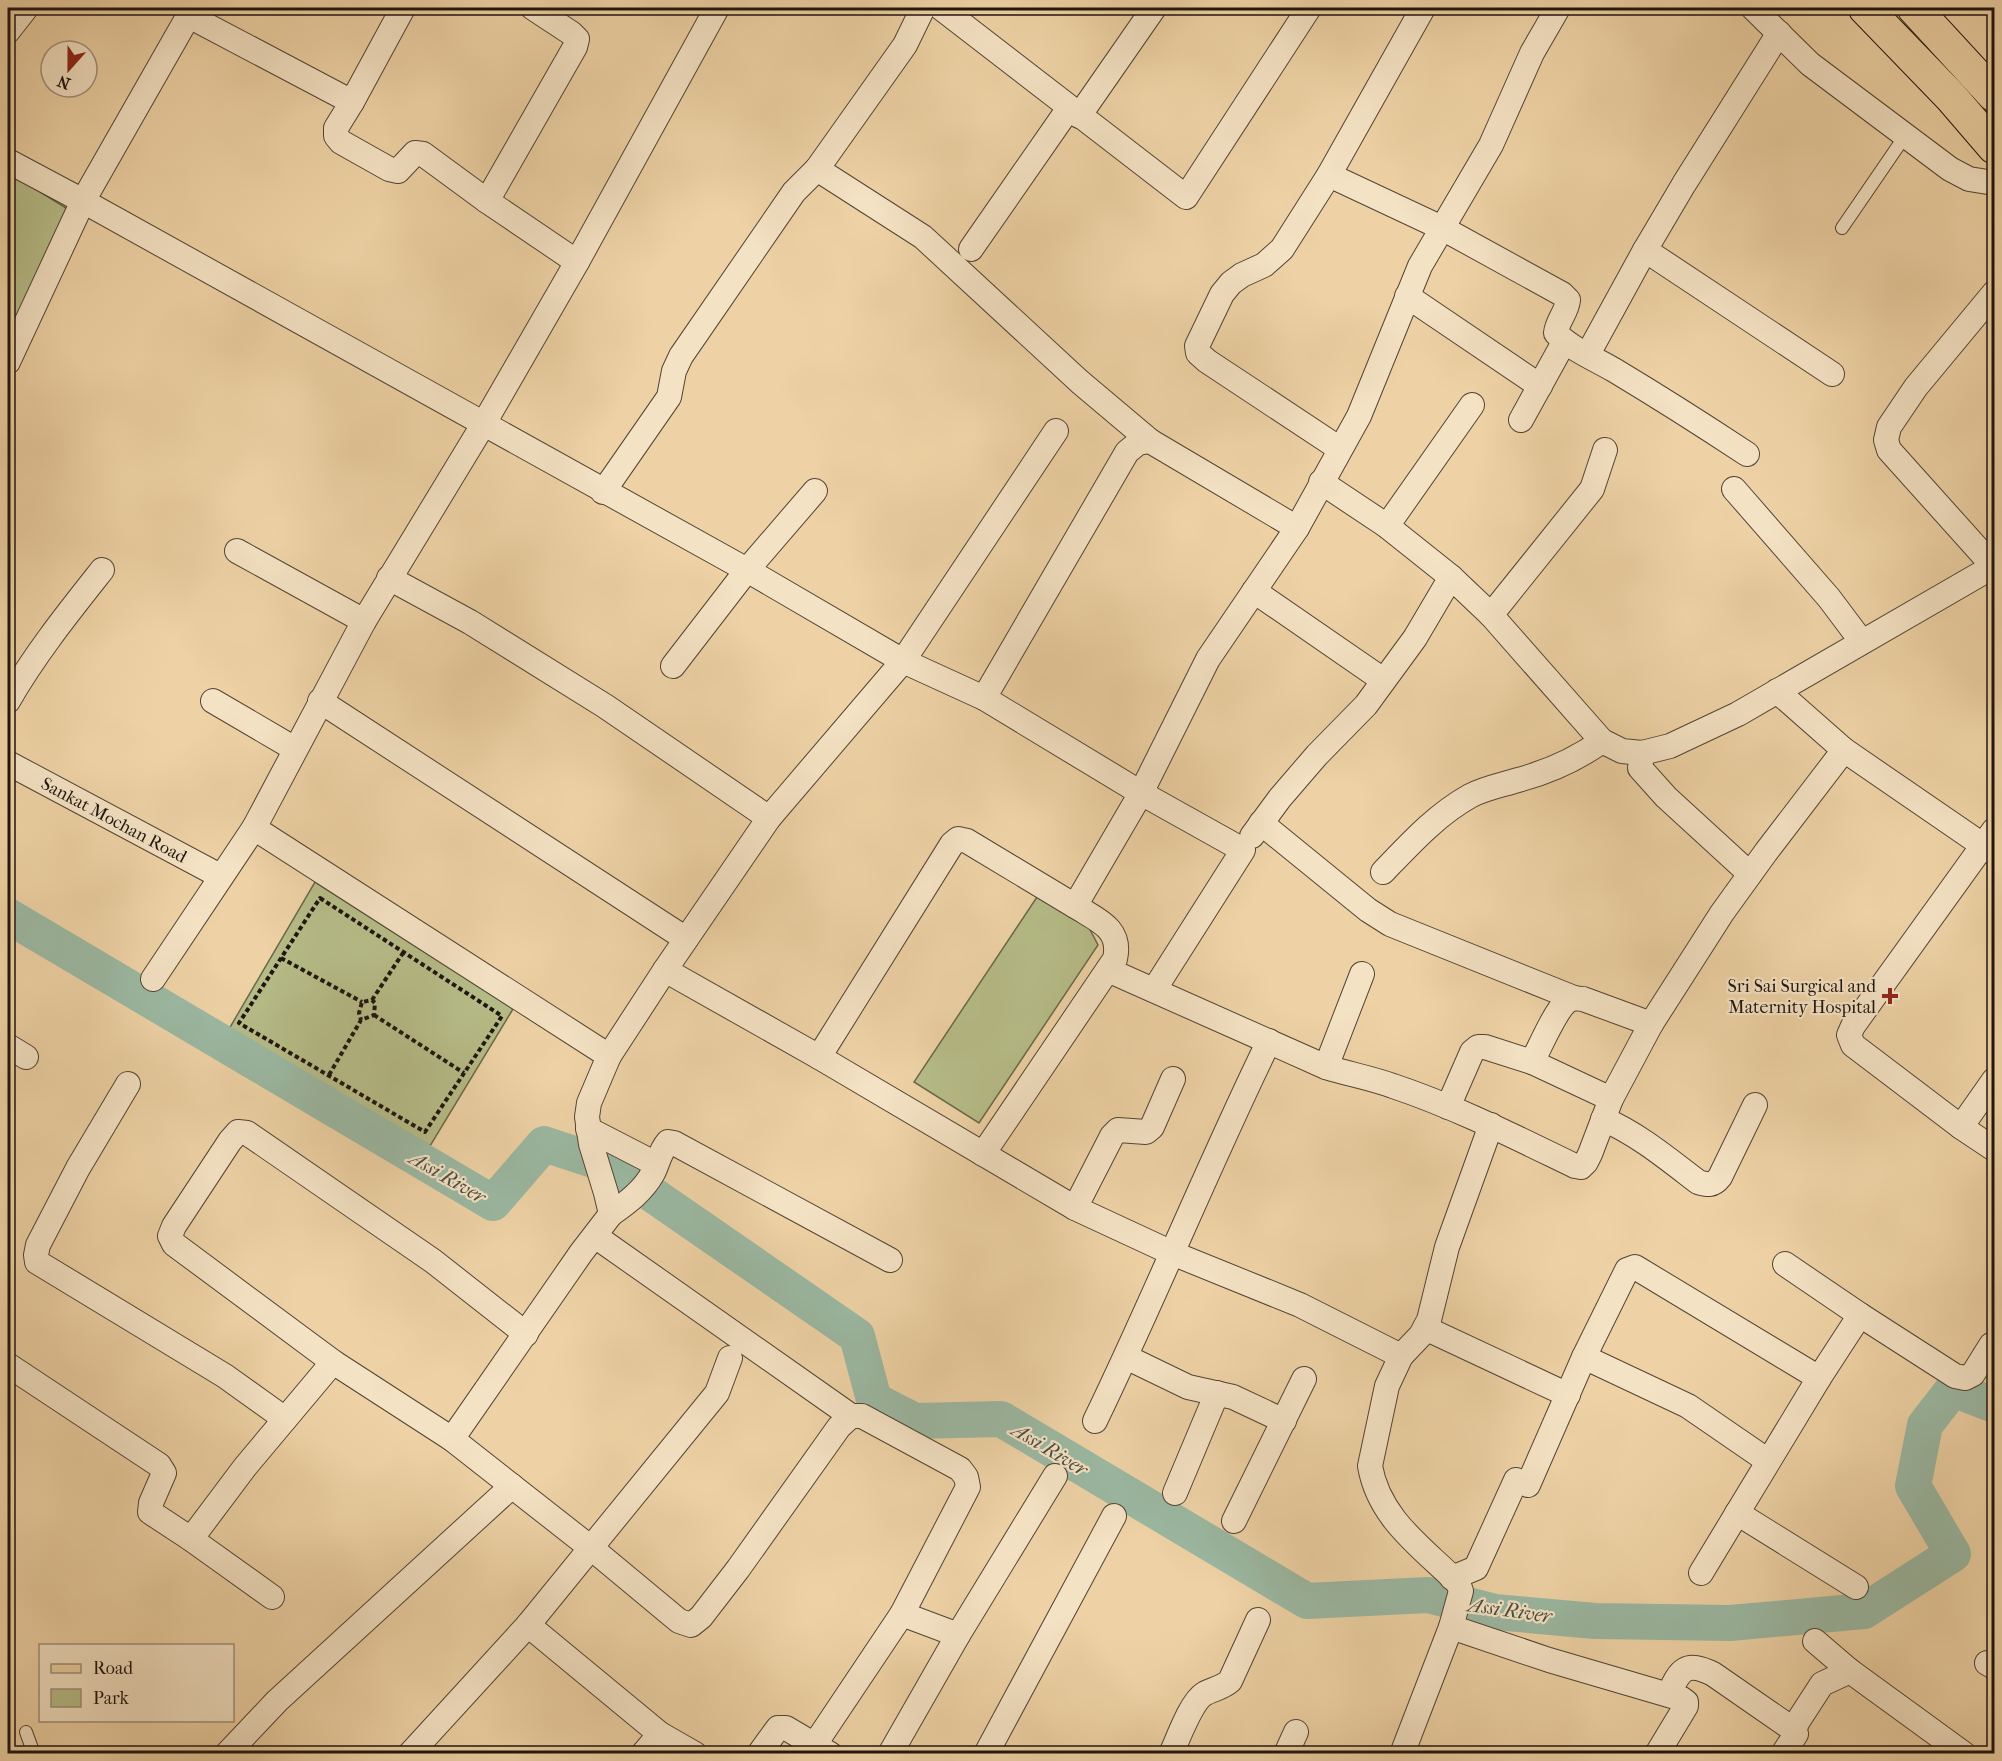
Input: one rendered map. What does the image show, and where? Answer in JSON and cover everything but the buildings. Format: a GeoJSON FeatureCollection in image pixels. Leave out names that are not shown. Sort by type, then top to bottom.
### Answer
{"type":"FeatureCollection","features":[{"type":"Feature","properties":{"kind":"main road"},"geometry":{"type":"LineString","coordinates":[[1865,8],[1951,97],[1995,147]]}},
{"type":"Feature","properties":{"kind":"main road"},"geometry":{"type":"LineString","coordinates":[[1914,8],[1995,94]]}},
{"type":"Feature","properties":{"kind":"street"},"geometry":{"type":"LineString","coordinates":[[8,31],[26,8]]}},
{"type":"Feature","properties":{"kind":"street"},"geometry":{"type":"LineString","coordinates":[[404,8],[336,128],[336,136],[341,142],[389,169],[398,171],[415,153],[423,154],[577,262]]}},
{"type":"Feature","properties":{"kind":"street"},"geometry":{"type":"LineString","coordinates":[[487,201],[575,47],[577,39],[533,8]]}},
{"type":"Feature","properties":{"kind":"street"},"geometry":{"type":"LineString","coordinates":[[153,979],[254,828],[364,621],[483,425],[577,262],[717,8]]}},
{"type":"Feature","properties":{"kind":"street"},"geometry":{"type":"LineString","coordinates":[[603,492],[669,397],[674,371],[681,356],[794,192],[817,169],[905,45],[923,8]]}},
{"type":"Feature","properties":{"kind":"street"},"geometry":{"type":"LineString","coordinates":[[941,8],[1186,197],[1309,8]]}},
{"type":"Feature","properties":{"kind":"street"},"geometry":{"type":"LineString","coordinates":[[971,249],[1154,8]]}},
{"type":"Feature","properties":{"kind":"street"},"geometry":{"type":"LineString","coordinates":[[1340,449],[1207,361],[1198,353],[1197,346],[1222,294],[1242,275],[1264,265],[1282,249],[1329,175],[1423,8]]}},
{"type":"Feature","properties":{"kind":"street"},"geometry":{"type":"LineString","coordinates":[[1075,906],[1141,793],[1208,659],[1297,528],[1359,416],[1419,266],[1491,145],[1532,53],[1558,8]]}},
{"type":"Feature","properties":{"kind":"street"},"geometry":{"type":"LineString","coordinates":[[1753,8],[1810,64],[1950,169],[1969,178],[1995,183]]}},
{"type":"Feature","properties":{"kind":"street"},"geometry":{"type":"LineString","coordinates":[[8,362],[83,201],[191,12],[352,102]]}},
{"type":"Feature","properties":{"kind":"street"},"geometry":{"type":"LineString","coordinates":[[1588,354],[1684,184],[1779,33]]}},
{"type":"Feature","properties":{"kind":"street"},"geometry":{"type":"LineString","coordinates":[[8,161],[747,570],[903,661],[984,698],[1141,793],[1243,850]]}},
{"type":"Feature","properties":{"kind":"street"},"geometry":{"type":"LineString","coordinates":[[817,169],[922,237],[1080,382],[1150,441],[1297,528]]}},
{"type":"Feature","properties":{"kind":"street"},"geometry":{"type":"LineString","coordinates":[[1329,175],[1442,228],[1562,294],[1568,300],[1568,305],[1556,333],[1564,342],[1677,408],[1747,454]]}},
{"type":"Feature","properties":{"kind":"street"},"geometry":{"type":"LineString","coordinates":[[1645,250],[1832,374]]}},
{"type":"Feature","properties":{"kind":"street"},"geometry":{"type":"LineString","coordinates":[[1321,482],[1386,526],[1451,578],[1491,615],[1602,741],[1622,752],[1642,753],[1670,746],[1738,714],[1994,567],[1889,450],[1886,440],[1889,427],[1916,387],[1995,293]]}},
{"type":"Feature","properties":{"kind":"street"},"geometry":{"type":"LineString","coordinates":[[1407,296],[1540,386]]}},
{"type":"Feature","properties":{"kind":"street"},"geometry":{"type":"LineString","coordinates":[[1521,420],[1564,342]]}},
{"type":"Feature","properties":{"kind":"street"},"geometry":{"type":"LineString","coordinates":[[1386,526],[1472,405]]}},
{"type":"Feature","properties":{"kind":"street"},"geometry":{"type":"LineString","coordinates":[[452,1439],[595,1236],[609,1204],[589,1137],[587,1117],[589,1103],[609,1056],[665,969],[769,818],[903,661],[1056,431]]}},
{"type":"Feature","properties":{"kind":"street"},"geometry":{"type":"LineString","coordinates":[[984,698],[1127,452],[1138,443],[1150,441]]}},
{"type":"Feature","properties":{"kind":"street"},"geometry":{"type":"LineString","coordinates":[[1491,615],[1592,489],[1605,450]]}},
{"type":"Feature","properties":{"kind":"street"},"geometry":{"type":"LineString","coordinates":[[1734,489],[1829,598],[1862,642]]}},
{"type":"Feature","properties":{"kind":"street"},"geometry":{"type":"LineString","coordinates":[[673,666],[747,570],[815,491]]}},
{"type":"Feature","properties":{"kind":"street"},"geometry":{"type":"LineString","coordinates":[[237,551],[364,621]]}},
{"type":"Feature","properties":{"kind":"street"},"geometry":{"type":"LineString","coordinates":[[8,701],[31,661],[53,630],[102,570]]}},
{"type":"Feature","properties":{"kind":"street"},"geometry":{"type":"LineString","coordinates":[[389,578],[470,622],[605,706],[769,818]]}},
{"type":"Feature","properties":{"kind":"street"},"geometry":{"type":"LineString","coordinates":[[1154,990],[1261,824],[1317,755],[1366,705],[1415,638],[1451,578]]}},
{"type":"Feature","properties":{"kind":"street"},"geometry":{"type":"LineString","coordinates":[[1254,591],[1383,680]]}},
{"type":"Feature","properties":{"kind":"street"},"geometry":{"type":"LineString","coordinates":[[1777,691],[1844,750],[1991,843],[1853,1026],[1849,1035],[1853,1046],[1995,1149]]}},
{"type":"Feature","properties":{"kind":"street"},"geometry":{"type":"LineString","coordinates":[[320,700],[686,939]]}},
{"type":"Feature","properties":{"kind":"street"},"geometry":{"type":"LineString","coordinates":[[213,701],[295,749]]}},
{"type":"Feature","properties":{"kind":"street"},"geometry":{"type":"LineString","coordinates":[[1383,872],[1429,825],[1471,796],[1561,765],[1602,741]]}},
{"type":"Feature","properties":{"kind":"street"},"geometry":{"type":"LineString","coordinates":[[1108,970],[1326,1067],[1390,1085],[1448,1107],[1581,1167],[1590,1154],[1607,1109],[1651,1024],[1722,913],[1844,750]]}},
{"type":"Feature","properties":{"kind":"street"},"geometry":{"type":"LineString","coordinates":[[1642,753],[1640,768],[1653,783],[1750,874]]}},
{"type":"Feature","properties":{"kind":"street","name":"Sankat Mochan Road"},"geometry":{"type":"LineString","coordinates":[[8,764],[220,876]]}},
{"type":"Feature","properties":{"kind":"street"},"geometry":{"type":"LineString","coordinates":[[1261,824],[1368,910],[1390,924],[1574,998],[1583,999],[1651,1024]]}},
{"type":"Feature","properties":{"kind":"street"},"geometry":{"type":"LineString","coordinates":[[254,828],[609,1056]]}},
{"type":"Feature","properties":{"kind":"street"},"geometry":{"type":"LineString","coordinates":[[819,1057],[952,844],[958,839],[967,841],[1101,922],[1114,934],[1118,948],[1115,959],[1108,970],[983,1154]]}},
{"type":"Feature","properties":{"kind":"street"},"geometry":{"type":"LineString","coordinates":[[665,969],[1075,1208],[1172,1253],[1300,1305],[1401,1356]]}},
{"type":"Feature","properties":{"kind":"street"},"geometry":{"type":"LineString","coordinates":[[1326,1067],[1362,974]]}},
{"type":"Feature","properties":{"kind":"street"},"geometry":{"type":"LineString","coordinates":[[1532,1062],[1559,1011],[1566,1002],[1574,998]]}},
{"type":"Feature","properties":{"kind":"street"},"geometry":{"type":"LineString","coordinates":[[1095,1421],[1269,1041]]}},
{"type":"Feature","properties":{"kind":"street"},"geometry":{"type":"LineString","coordinates":[[1448,1107],[1472,1052],[1478,1047],[1485,1047],[1532,1062],[1607,1109],[1620,1126],[1698,1182],[1707,1185],[1715,1183],[1720,1177],[1755,1105]]}},
{"type":"Feature","properties":{"kind":"street"},"geometry":{"type":"LineString","coordinates":[[1075,1208],[1112,1136],[1118,1130],[1146,1132],[1152,1127],[1173,1079]]}},
{"type":"Feature","properties":{"kind":"street"},"geometry":{"type":"LineString","coordinates":[[1961,1126],[1995,1080]]}},
{"type":"Feature","properties":{"kind":"street"},"geometry":{"type":"LineString","coordinates":[[128,1084],[78,1168],[38,1245],[37,1262],[225,1376],[285,1419]]}},
{"type":"Feature","properties":{"kind":"street"},"geometry":{"type":"LineString","coordinates":[[1457,1584],[1408,1538],[1396,1523],[1371,1476],[1370,1466],[1387,1386],[1401,1356],[1425,1328],[1434,1303],[1447,1247],[1491,1125]]}},
{"type":"Feature","properties":{"kind":"street"},"geometry":{"type":"LineString","coordinates":[[526,1334],[433,1261],[248,1133],[238,1132],[230,1141],[174,1226],[170,1236],[174,1244],[333,1362],[452,1439],[590,1547],[679,1621],[691,1625],[701,1617],[839,1427],[851,1416]]}},
{"type":"Feature","properties":{"kind":"street"},"geometry":{"type":"LineString","coordinates":[[589,1137],[654,1169]]}},
{"type":"Feature","properties":{"kind":"street"},"geometry":{"type":"LineString","coordinates":[[609,1204],[633,1198],[654,1169],[663,1148],[668,1142],[674,1143],[890,1260]]}},
{"type":"Feature","properties":{"kind":"street"},"geometry":{"type":"LineString","coordinates":[[595,1236],[851,1416],[862,1416],[872,1421],[960,1468],[966,1477],[968,1487],[902,1614],[822,1749],[786,1728],[778,1728],[759,1754]]}},
{"type":"Feature","properties":{"kind":"street"},"geometry":{"type":"LineString","coordinates":[[1785,1264],[1955,1376],[1965,1378],[1974,1374],[1991,1346],[1995,1345]]}},
{"type":"Feature","properties":{"kind":"street"},"geometry":{"type":"LineString","coordinates":[[1402,1754],[1453,1622],[1457,1584],[1476,1568],[1568,1395],[1619,1282],[1627,1270],[1635,1268],[1819,1378]]}},
{"type":"Feature","properties":{"kind":"street"},"geometry":{"type":"LineString","coordinates":[[1701,1573],[1819,1378],[1860,1315]]}},
{"type":"Feature","properties":{"kind":"street"},"geometry":{"type":"LineString","coordinates":[[1425,1328],[1568,1395]]}},
{"type":"Feature","properties":{"kind":"street"},"geometry":{"type":"LineString","coordinates":[[1126,1357],[1188,1387],[1233,1397],[1284,1421]]}},
{"type":"Feature","properties":{"kind":"street"},"geometry":{"type":"LineString","coordinates":[[1584,1357],[1688,1406],[1768,1461]]}},
{"type":"Feature","properties":{"kind":"street"},"geometry":{"type":"LineString","coordinates":[[410,1754],[528,1625],[717,1393],[730,1358]]}},
{"type":"Feature","properties":{"kind":"street"},"geometry":{"type":"LineString","coordinates":[[191,1539],[245,1467],[333,1362]]}},
{"type":"Feature","properties":{"kind":"street"},"geometry":{"type":"LineString","coordinates":[[8,1365],[159,1465],[164,1473],[151,1503],[150,1512],[272,1597]]}},
{"type":"Feature","properties":{"kind":"street"},"geometry":{"type":"LineString","coordinates":[[1234,1521],[1304,1379]]}},
{"type":"Feature","properties":{"kind":"street"},"geometry":{"type":"LineString","coordinates":[[1174,1493],[1217,1393]]}},
{"type":"Feature","properties":{"kind":"street"},"geometry":{"type":"LineString","coordinates":[[890,1754],[958,1635],[1055,1476]]}},
{"type":"Feature","properties":{"kind":"street"},"geometry":{"type":"LineString","coordinates":[[227,1754],[277,1701],[512,1486]]}},
{"type":"Feature","properties":{"kind":"street"},"geometry":{"type":"LineString","coordinates":[[1737,1513],[1856,1587]]}},
{"type":"Feature","properties":{"kind":"street"},"geometry":{"type":"LineString","coordinates":[[986,1754],[1114,1516]]}},
{"type":"Feature","properties":{"kind":"street"},"geometry":{"type":"LineString","coordinates":[[902,1614],[958,1635]]}},
{"type":"Feature","properties":{"kind":"street"},"geometry":{"type":"LineString","coordinates":[[1171,1754],[1195,1704],[1203,1694],[1222,1688],[1230,1681],[1258,1620]]}},
{"type":"Feature","properties":{"kind":"street"},"geometry":{"type":"LineString","coordinates":[[1453,1622],[1549,1660],[1682,1699],[1686,1702],[1686,1706],[1656,1754]]}},
{"type":"Feature","properties":{"kind":"street"},"geometry":{"type":"LineString","coordinates":[[528,1625],[660,1734],[694,1754]]}},
{"type":"Feature","properties":{"kind":"street"},"geometry":{"type":"LineString","coordinates":[[1815,1641],[1850,1671],[1964,1754]]}},
{"type":"Feature","properties":{"kind":"street"},"geometry":{"type":"LineString","coordinates":[[1669,1694],[1676,1678],[1683,1670],[1699,1667],[1713,1674],[1794,1730]]}},
{"type":"Feature","properties":{"kind":"street"},"geometry":{"type":"LineString","coordinates":[[1783,1754],[1794,1739],[1796,1734],[1794,1730],[1798,1721],[1822,1684],[1850,1671]]}},
{"type":"Feature","properties":{"kind":"street"},"geometry":{"type":"LineString","coordinates":[[643,1754],[660,1734]]}},
{"type":"Feature","properties":{"kind":"lane"},"geometry":{"type":"LineString","coordinates":[[1842,228],[1905,136]]}},
{"type":"Feature","properties":{"kind":"lane"},"geometry":{"type":"LineString","coordinates":[[26,1731],[34,1754]]}},
{"type":"Feature","properties":{"kind":"path"},"geometry":{"type":"LineString","coordinates":[[320,898],[502,1016],[425,1132],[239,1023],[281,958],[320,898]]}},
{"type":"Feature","properties":{"kind":"path"},"geometry":{"type":"LineString","coordinates":[[281,958],[362,1002],[372,1000],[403,953]]}},
{"type":"Feature","properties":{"kind":"path"},"geometry":{"type":"LineString","coordinates":[[372,1000],[375,1003],[374,1015]]}},
{"type":"Feature","properties":{"kind":"path"},"geometry":{"type":"LineString","coordinates":[[361,1020],[359,1012],[362,1002]]}},
{"type":"Feature","properties":{"kind":"path"},"geometry":{"type":"LineString","coordinates":[[329,1075],[361,1020],[374,1015]]}},
{"type":"Feature","properties":{"kind":"path"},"geometry":{"type":"LineString","coordinates":[[374,1015],[464,1073]]}},
{"type":"Feature","properties":{"kind":"green space"},"geometry":{"type":"Polygon","coordinates":[[[8,172],[79,216],[8,372],[8,172]]]}},
{"type":"Feature","properties":{"kind":"green space"},"geometry":{"type":"Polygon","coordinates":[[[315,882],[513,1009],[430,1146],[229,1029],[315,882]]]}},
{"type":"Feature","properties":{"kind":"green space"},"geometry":{"type":"Polygon","coordinates":[[[1039,894],[1086,922],[1098,945],[979,1123],[914,1082],[1039,894]]]}},
{"type":"Feature","properties":{"kind":"waterway","name":"Assi River"},"geometry":{"type":"LineString","coordinates":[[8,916],[493,1203],[544,1144],[611,1166],[857,1336],[874,1400],[915,1421],[1001,1419],[1307,1601],[1428,1595],[1495,1612],[1595,1621],[1730,1623],[1864,1611],[1953,1554],[1913,1486],[1925,1425],[1953,1389],[1994,1405]]}},
{"type":"Feature","properties":{"kind":"place","name":"Sri Sai Surgical and Maternity Hospital"},"geometry":{"type":"Point","coordinates":[1890,996]}}]}
